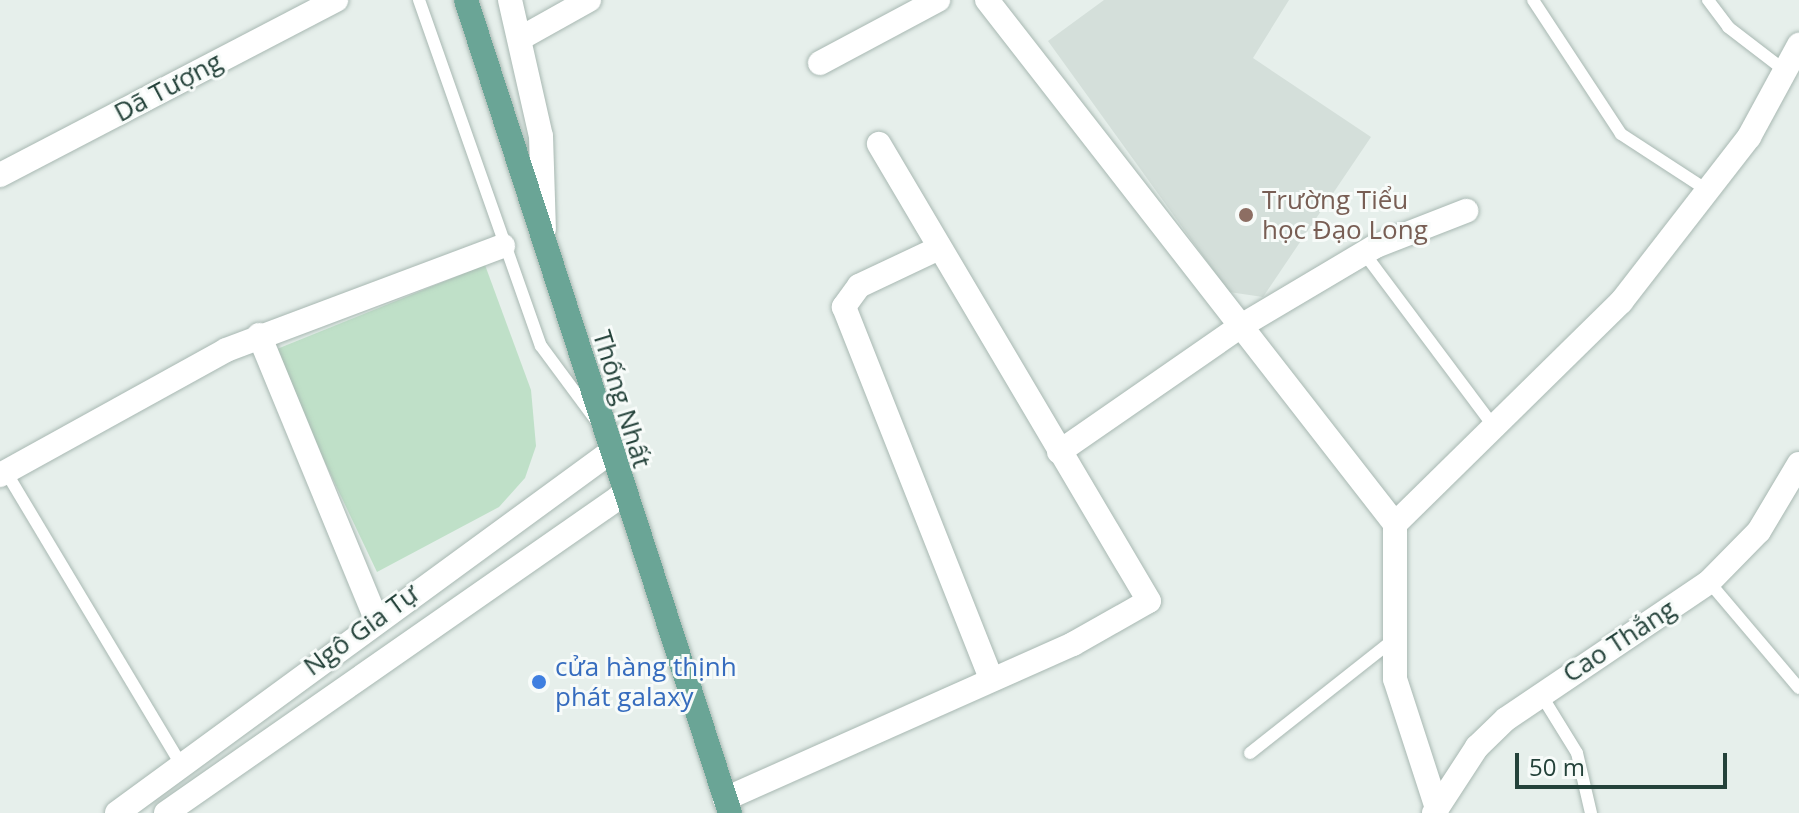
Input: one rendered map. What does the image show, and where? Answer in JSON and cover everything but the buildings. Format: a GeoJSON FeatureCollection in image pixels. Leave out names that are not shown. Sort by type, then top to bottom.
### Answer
{"type":"FeatureCollection","features":[{"type":"Feature","properties":{"kind":"main road","name":"Thống Nhất"},"geometry":{"type":"LineString","coordinates":[[466,0],[544,235],[621,496],[727,806]]}},
{"type":"Feature","properties":{"kind":"street","name":"Dã Tượng"},"geometry":{"type":"LineString","coordinates":[[0,175],[336,0]]}},
{"type":"Feature","properties":{"kind":"street"},"geometry":{"type":"LineString","coordinates":[[510,0],[541,136],[544,235]]}},
{"type":"Feature","properties":{"kind":"street"},"geometry":{"type":"LineString","coordinates":[[521,38],[589,0]]}},
{"type":"Feature","properties":{"kind":"street"},"geometry":{"type":"LineString","coordinates":[[820,63],[938,0]]}},
{"type":"Feature","properties":{"kind":"street"},"geometry":{"type":"LineString","coordinates":[[987,0],[1395,524],[1396,638],[1401,714],[1436,810]]}},
{"type":"Feature","properties":{"kind":"street"},"geometry":{"type":"LineString","coordinates":[[1395,524],[1621,302],[1749,137],[1799,45]]}},
{"type":"Feature","properties":{"kind":"street"},"geometry":{"type":"LineString","coordinates":[[727,806],[1149,601],[935,250],[879,144]]}},
{"type":"Feature","properties":{"kind":"street"},"geometry":{"type":"LineString","coordinates":[[1059,452],[1241,326],[1364,253],[1466,211]]}},
{"type":"Feature","properties":{"kind":"street"},"geometry":{"type":"LineString","coordinates":[[3,473],[259,335],[503,246]]}},
{"type":"Feature","properties":{"kind":"street"},"geometry":{"type":"LineString","coordinates":[[935,250],[859,286],[844,307],[991,678]]}},
{"type":"Feature","properties":{"kind":"street"},"geometry":{"type":"LineString","coordinates":[[259,335],[376,619],[396,648]]}},
{"type":"Feature","properties":{"kind":"street","name":"Ngô Gia Tự"},"geometry":{"type":"LineString","coordinates":[[117,813],[376,619],[609,453]]}},
{"type":"Feature","properties":{"kind":"street","name":"Cao Thắng"},"geometry":{"type":"LineString","coordinates":[[1436,810],[1477,747],[1540,693],[1709,582],[1759,531],[1799,464]]}},
{"type":"Feature","properties":{"kind":"street","name":"Ngô Gia Tự"},"geometry":{"type":"LineString","coordinates":[[166,813],[396,648],[621,496]]}},
{"type":"Feature","properties":{"kind":"street"},"geometry":{"type":"LineString","coordinates":[[226,729],[246,754]]}},
{"type":"Feature","properties":{"kind":"lane"},"geometry":{"type":"LineString","coordinates":[[419,0],[503,246],[541,346],[599,425]]}},
{"type":"Feature","properties":{"kind":"lane"},"geometry":{"type":"LineString","coordinates":[[1533,0],[1621,134],[1707,190]]}},
{"type":"Feature","properties":{"kind":"lane"},"geometry":{"type":"LineString","coordinates":[[1708,0],[1728,27],[1784,70]]}},
{"type":"Feature","properties":{"kind":"lane"},"geometry":{"type":"LineString","coordinates":[[1364,253],[1494,427]]}},
{"type":"Feature","properties":{"kind":"lane"},"geometry":{"type":"LineString","coordinates":[[3,473],[181,764]]}},
{"type":"Feature","properties":{"kind":"lane"},"geometry":{"type":"LineString","coordinates":[[1709,582],[1799,688]]}},
{"type":"Feature","properties":{"kind":"lane"},"geometry":{"type":"LineString","coordinates":[[1250,753],[1396,638]]}},
{"type":"Feature","properties":{"kind":"lane"},"geometry":{"type":"LineString","coordinates":[[1540,693],[1577,753],[1591,813]]}},
{"type":"Feature","properties":{"kind":"shaded area","name":"Trường Tiểu học Đạo Long"},"geometry":{"type":"Polygon","coordinates":[[[1104,0],[1289,0],[1253,58],[1371,137],[1263,297],[1229,292],[1048,41],[1104,0]]]}},
{"type":"Feature","properties":{"kind":"green space"},"geometry":{"type":"Polygon","coordinates":[[[485,265],[531,390],[536,446],[525,478],[499,507],[377,572],[272,351],[485,265]]]}},
{"type":"Feature","properties":{"kind":"place","name":"Trường Tiểu học Đạo Long"},"geometry":{"type":"Point","coordinates":[1246,215]}},
{"type":"Feature","properties":{"kind":"place","name":"cửa hàng thịnh phát galaxy"},"geometry":{"type":"Point","coordinates":[539,682]}}]}
